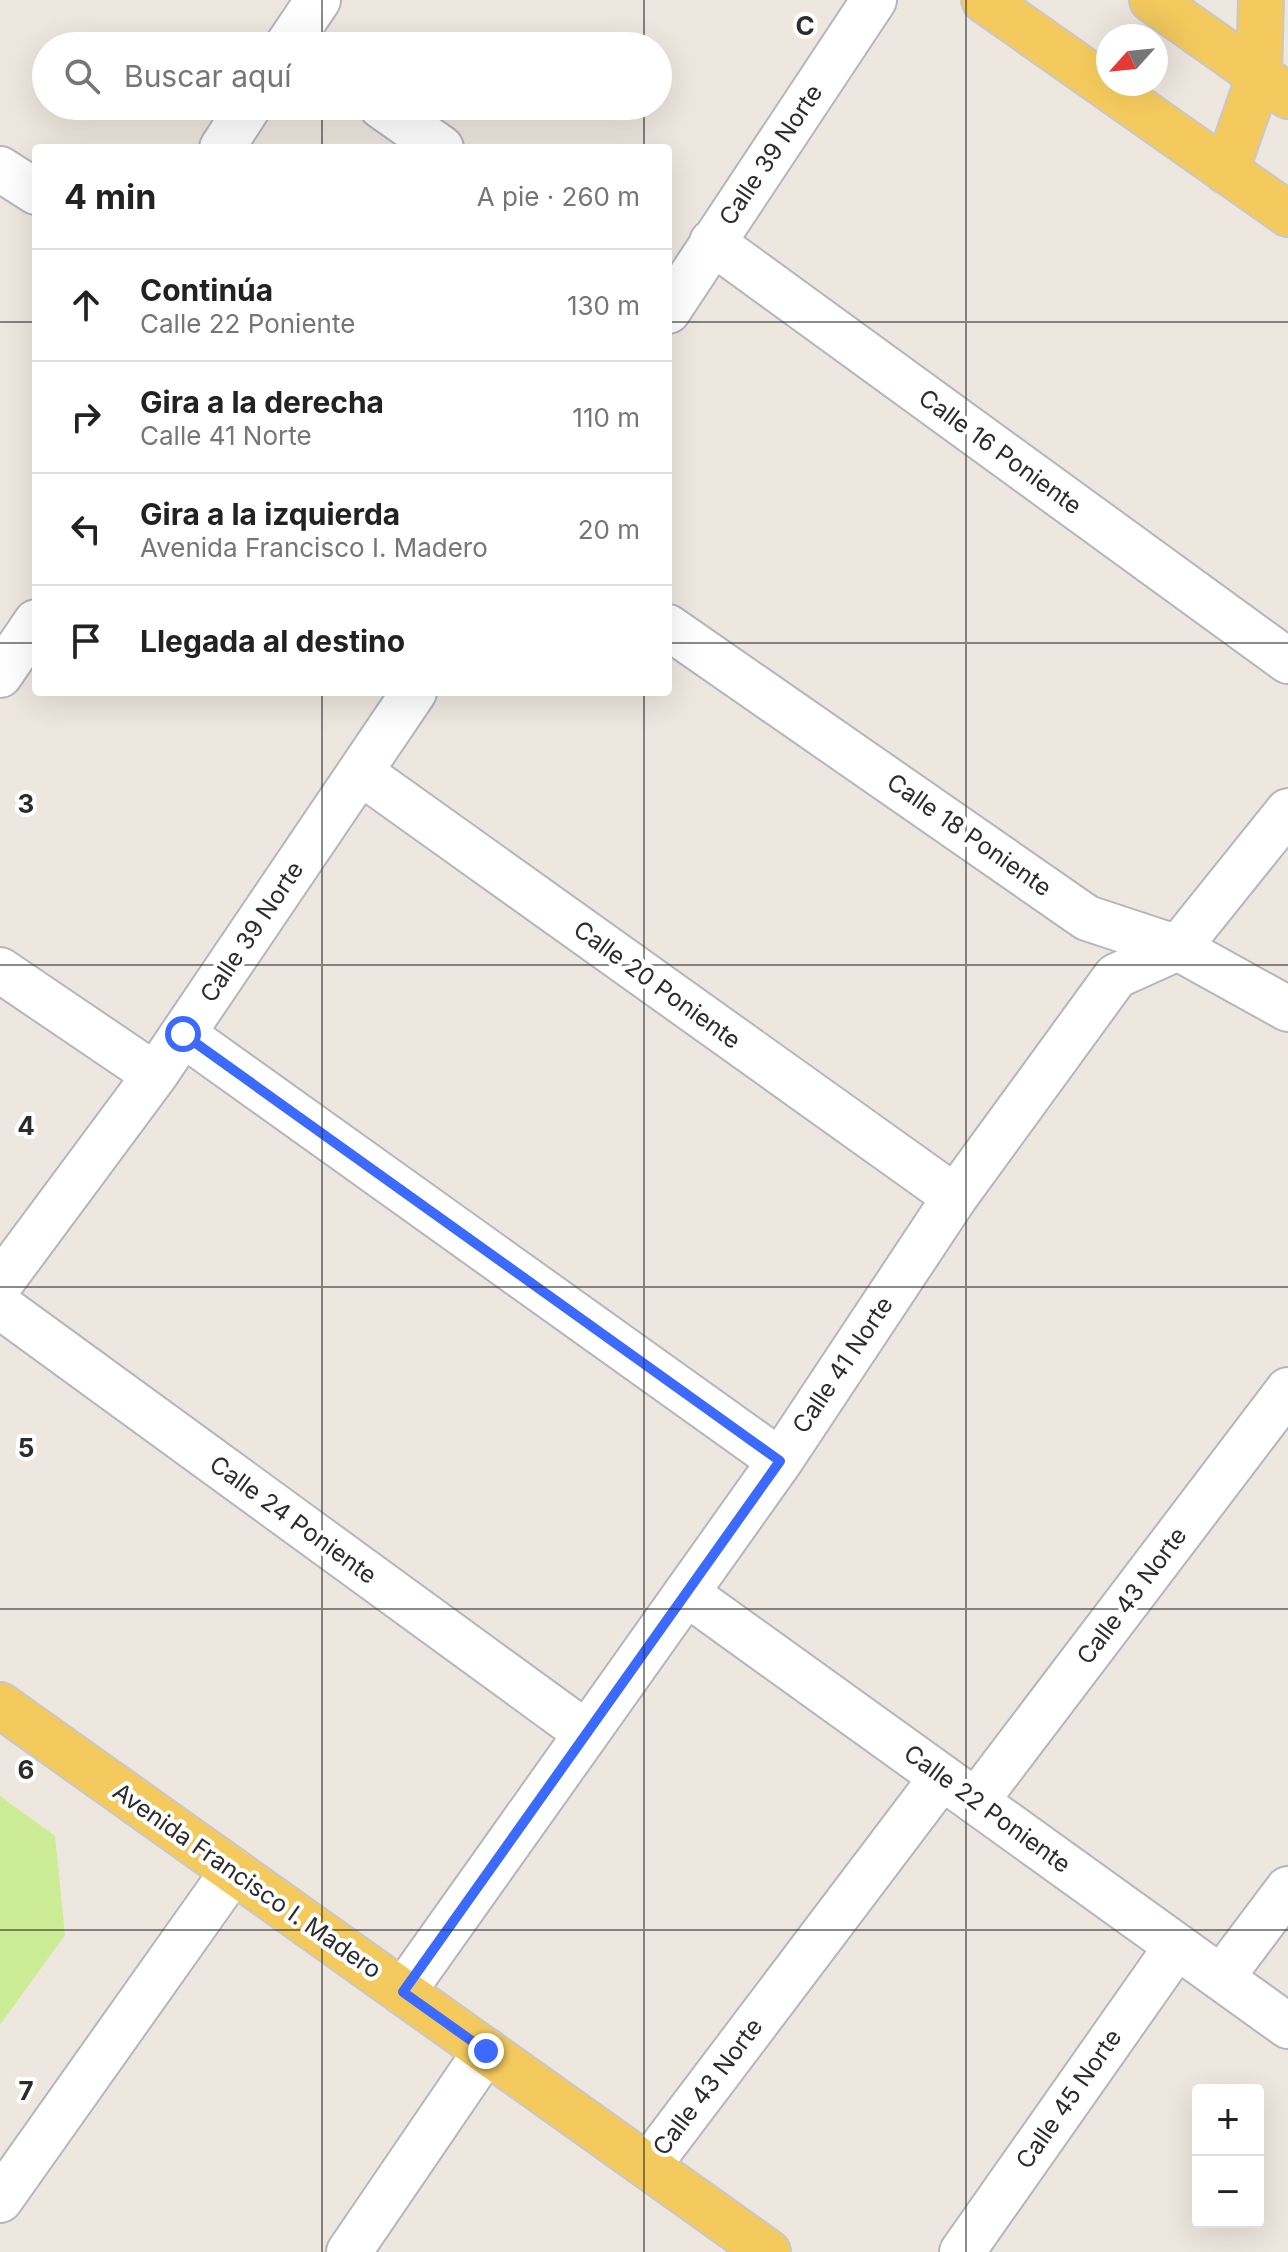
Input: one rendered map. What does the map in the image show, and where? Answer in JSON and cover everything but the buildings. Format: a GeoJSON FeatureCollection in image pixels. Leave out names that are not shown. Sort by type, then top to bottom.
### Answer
{"type":"FeatureCollection","features":[{"type":"Feature","properties":{"kind":"main road"},"geometry":{"type":"LineString","coordinates":[[984,0],[1226,171],[1285,203]]}},
{"type":"Feature","properties":{"kind":"main road"},"geometry":{"type":"LineString","coordinates":[[1152,0],[1274,87]]}},
{"type":"Feature","properties":{"kind":"main road"},"geometry":{"type":"LineString","coordinates":[[1226,171],[1274,87],[1261,0]]}},
{"type":"Feature","properties":{"kind":"main road","name":"Avenida Francisco I. Madero"},"geometry":{"type":"LineString","coordinates":[[0,1705],[648,2166],[747,2246]]}},
{"type":"Feature","properties":{"kind":"street"},"geometry":{"type":"LineString","coordinates":[[299,32],[318,0]]}},
{"type":"Feature","properties":{"kind":"street","name":"Calle 39 Norte"},"geometry":{"type":"LineString","coordinates":[[672,303],[874,0]]}},
{"type":"Feature","properties":{"kind":"street"},"geometry":{"type":"LineString","coordinates":[[225,144],[240,120]]}},
{"type":"Feature","properties":{"kind":"street"},"geometry":{"type":"LineString","coordinates":[[401,120],[435,144]]}},
{"type":"Feature","properties":{"kind":"street"},"geometry":{"type":"LineString","coordinates":[[0,169],[32,189]]}},
{"type":"Feature","properties":{"kind":"street","name":"Calle 16 Poniente"},"geometry":{"type":"LineString","coordinates":[[712,242],[1288,661]]}},
{"type":"Feature","properties":{"kind":"street"},"geometry":{"type":"LineString","coordinates":[[0,675],[32,628]]}},
{"type":"Feature","properties":{"kind":"street","name":"Calle 18 Poniente"},"geometry":{"type":"LineString","coordinates":[[672,630],[1087,918],[1178,948],[1288,1009]]}},
{"type":"Feature","properties":{"kind":"street","name":"Calle 39 Norte"},"geometry":{"type":"LineString","coordinates":[[0,1284],[155,1075],[411,696]]}},
{"type":"Feature","properties":{"kind":"street","name":"Calle 20 Poniente"},"geometry":{"type":"LineString","coordinates":[[360,772],[955,1197]]}},
{"type":"Feature","properties":{"kind":"street","name":"Calle 41 Norte"},"geometry":{"type":"LineString","coordinates":[[403,1992],[780,1461],[955,1197],[1116,976],[1178,948],[1288,811]]}},
{"type":"Feature","properties":{"kind":"street"},"geometry":{"type":"LineString","coordinates":[[0,970],[155,1075]]}},
{"type":"Feature","properties":{"kind":"street"},"geometry":{"type":"LineString","coordinates":[[183,1034],[780,1461]]}},
{"type":"Feature","properties":{"kind":"street","name":"Calle 24 Poniente"},"geometry":{"type":"LineString","coordinates":[[0,1306],[586,1733]]}},
{"type":"Feature","properties":{"kind":"street","name":"Calle 43 Norte"},"geometry":{"type":"LineString","coordinates":[[648,2166],[1288,1390]]}},
{"type":"Feature","properties":{"kind":"street","name":"Calle 22 Poniente"},"geometry":{"type":"LineString","coordinates":[[686,1593],[1288,2026]]}},
{"type":"Feature","properties":{"kind":"street"},"geometry":{"type":"LineString","coordinates":[[0,2200],[233,1871]]}},
{"type":"Feature","properties":{"kind":"street"},"geometry":{"type":"LineString","coordinates":[[1221,1978],[1288,1889]]}},
{"type":"Feature","properties":{"kind":"street","name":"Calle 45 Norte"},"geometry":{"type":"LineString","coordinates":[[962,2252],[1177,1946]]}},
{"type":"Feature","properties":{"kind":"street"},"geometry":{"type":"LineString","coordinates":[[349,2252],[486,2051]]}},
{"type":"Feature","properties":{"kind":"green space"},"geometry":{"type":"Polygon","coordinates":[[[0,1796],[55,1836],[65,1935],[0,2025],[0,1796]]]}},
{"type":"Feature","properties":{"kind":"route"},"geometry":{"type":"LineString","coordinates":[[183,1034],[780,1461],[403,1992],[486,2051]]}}]}
